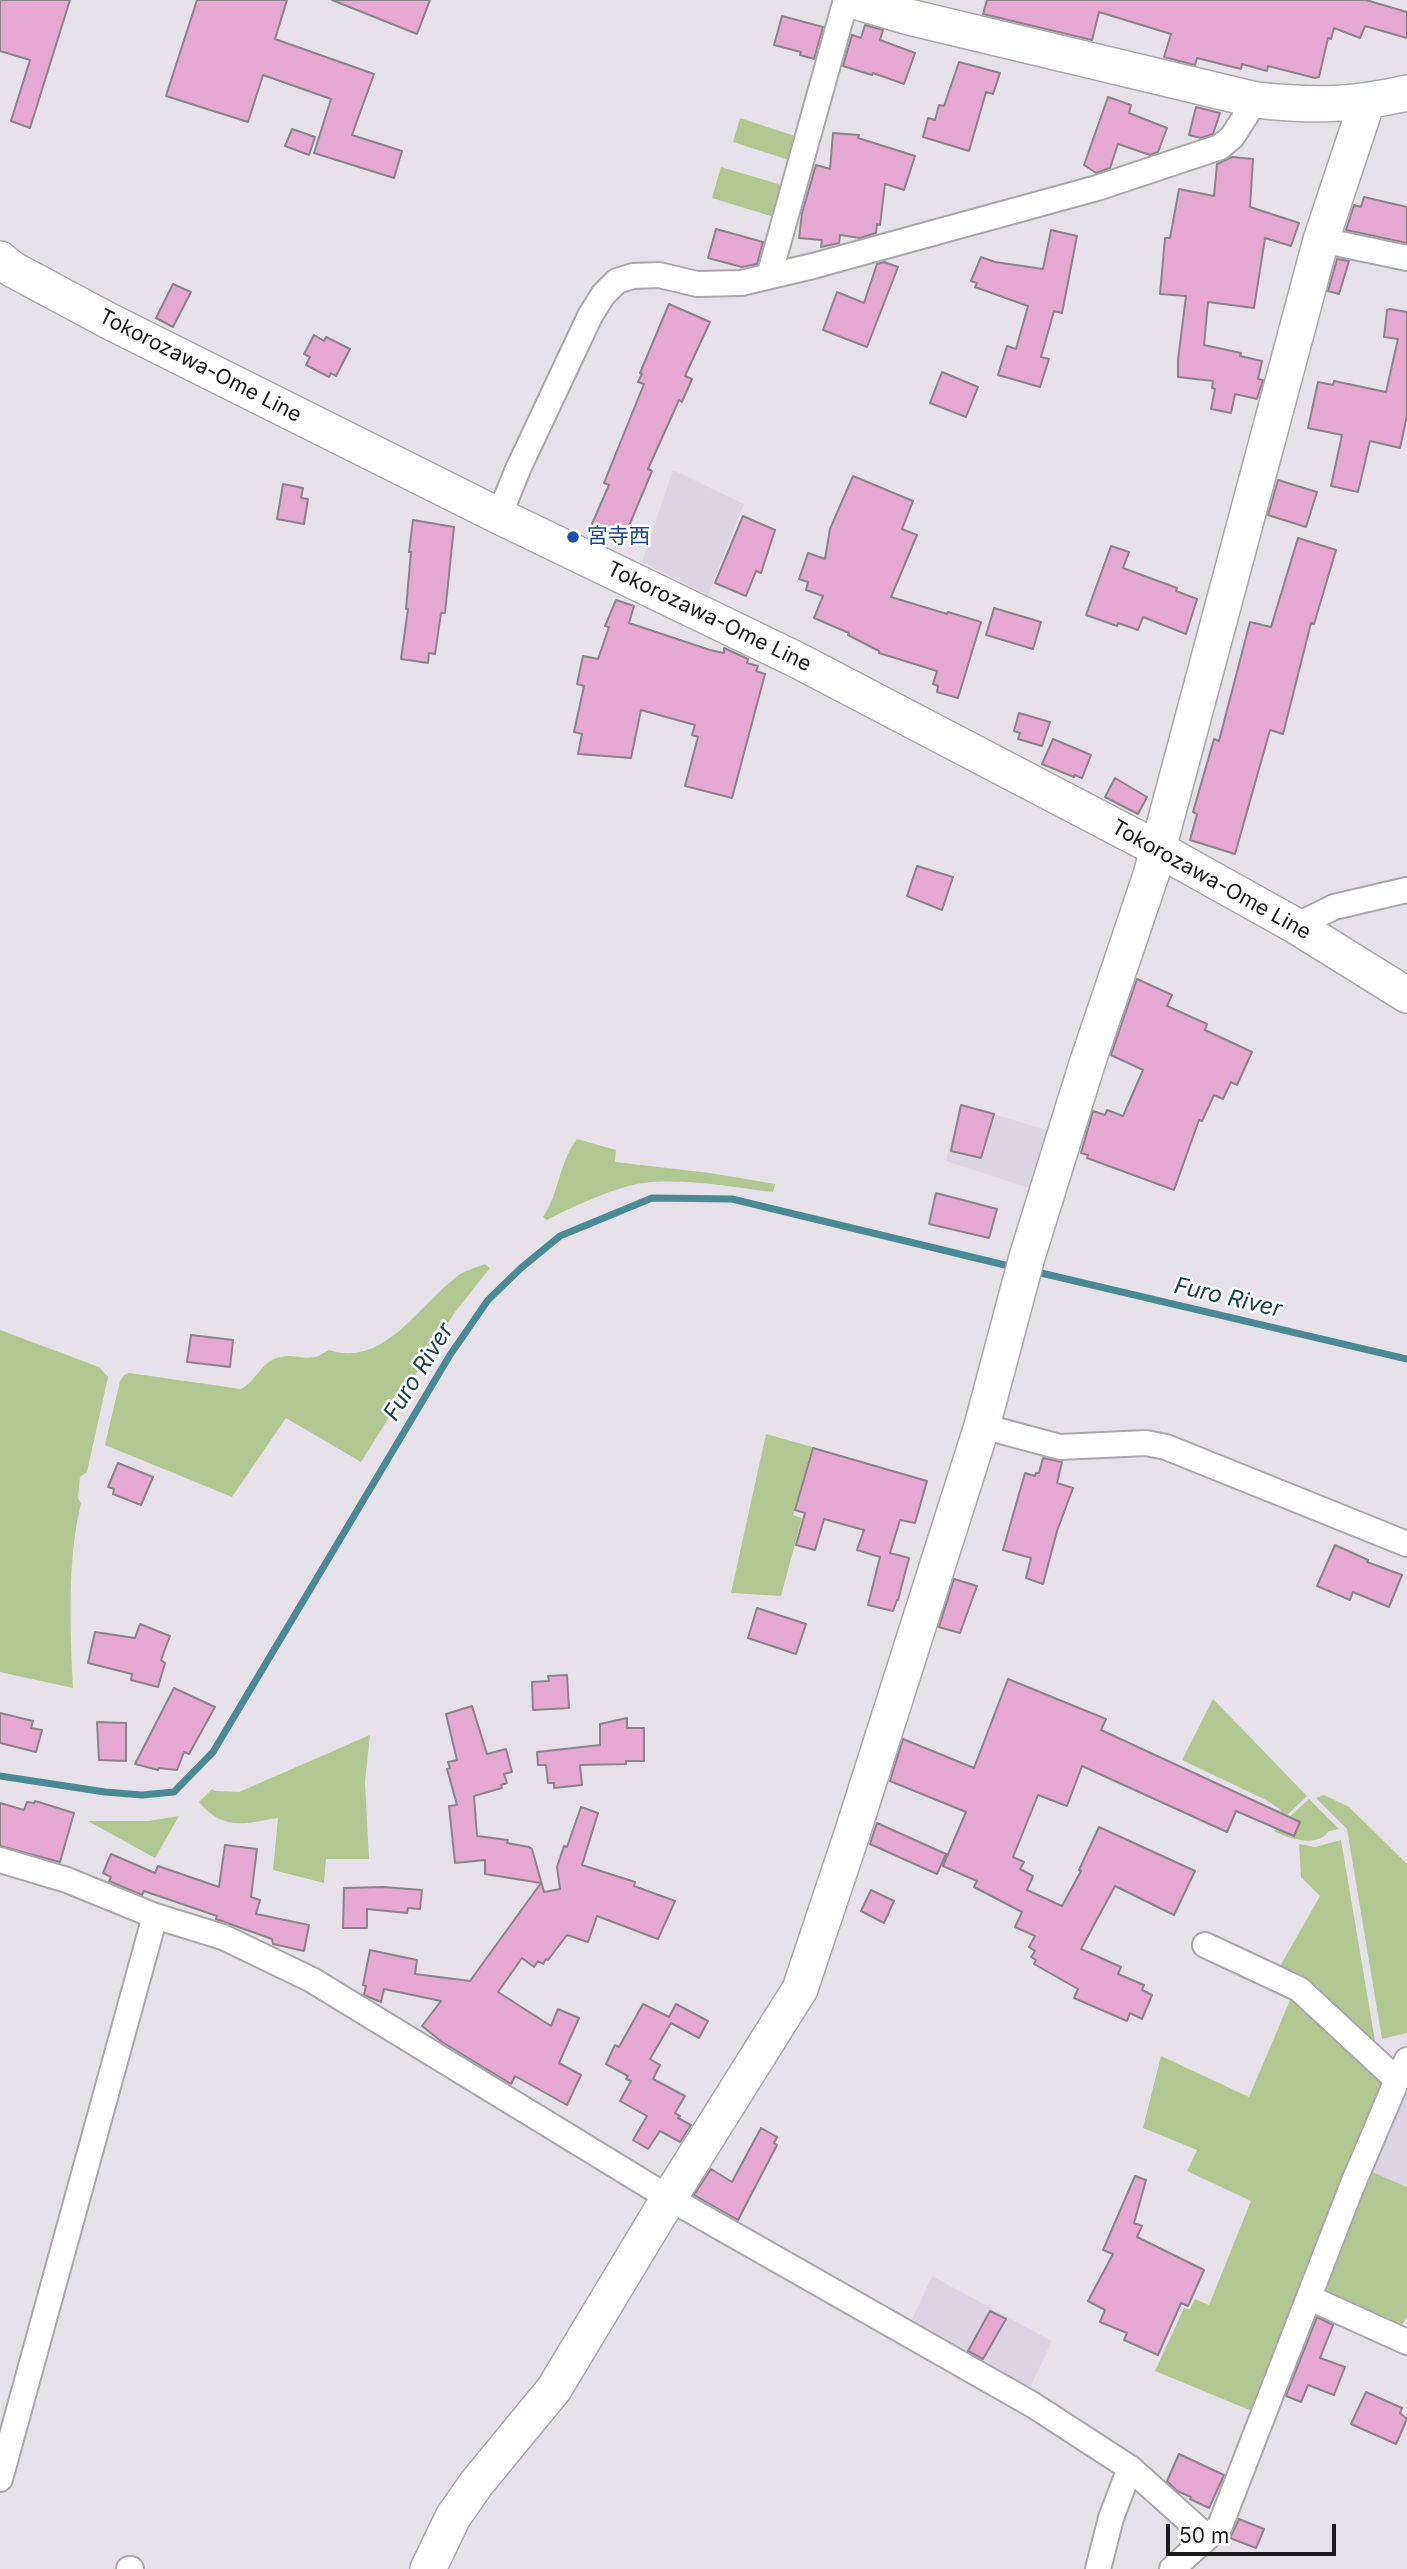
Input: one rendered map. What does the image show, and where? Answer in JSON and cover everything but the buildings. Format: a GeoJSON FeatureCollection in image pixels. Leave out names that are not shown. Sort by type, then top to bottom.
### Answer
{"type":"FeatureCollection","features":[{"type":"Feature","properties":{"kind":"street"},"geometry":{"type":"LineString","coordinates":[[769,276],[846,0]]}},
{"type":"Feature","properties":{"kind":"street"},"geometry":{"type":"LineString","coordinates":[[851,0],[911,9],[1256,100],[1313,106],[1367,102],[1407,93]]}},
{"type":"Feature","properties":{"kind":"street"},"geometry":{"type":"LineString","coordinates":[[499,516],[518,469],[590,316],[603,295],[617,281],[633,276],[659,275],[697,284],[741,283],[813,266],[1097,188],[1220,147],[1232,137],[1256,100]]}},
{"type":"Feature","properties":{"kind":"street"},"geometry":{"type":"LineString","coordinates":[[428,2569],[453,2517],[476,2484],[554,2389],[800,1989],[982,1426],[1024,1271],[1087,1064],[1158,849],[1321,240],[1367,102]]}},
{"type":"Feature","properties":{"kind":"street"},"geometry":{"type":"LineString","coordinates":[[1321,240],[1407,258]]}},
{"type":"Feature","properties":{"kind":"street","name":"Tokorozawa-Ome Line"},"geometry":{"type":"LineString","coordinates":[[4,267],[499,516],[797,660],[1158,849],[1296,926],[1407,995]]}},
{"type":"Feature","properties":{"kind":"street"},"geometry":{"type":"LineString","coordinates":[[1296,926],[1334,907],[1407,890]]}},
{"type":"Feature","properties":{"kind":"street"},"geometry":{"type":"LineString","coordinates":[[982,1426],[1060,1447],[1146,1443],[1166,1447],[1407,1544]]}},
{"type":"Feature","properties":{"kind":"street"},"geometry":{"type":"LineString","coordinates":[[0,1860],[67,1880],[155,1916],[223,1937],[312,1980],[669,2198],[1032,2405],[1130,2468],[1207,2537]]}},
{"type":"Feature","properties":{"kind":"street"},"geometry":{"type":"LineString","coordinates":[[0,2479],[155,1916]]}},
{"type":"Feature","properties":{"kind":"street"},"geometry":{"type":"LineString","coordinates":[[1172,2569],[1220,2526],[1352,2186],[1402,2070],[1299,1989],[1205,1945]]}},
{"type":"Feature","properties":{"kind":"street"},"geometry":{"type":"LineString","coordinates":[[1310,2298],[1407,2342]]}},
{"type":"Feature","properties":{"kind":"street"},"geometry":{"type":"LineString","coordinates":[[1098,2569],[1111,2518],[1130,2468]]}},
{"type":"Feature","properties":{"kind":"shaded area"},"geometry":{"type":"Polygon","coordinates":[[[673,470],[744,504],[708,595],[642,562],[673,470]]]}},
{"type":"Feature","properties":{"kind":"shaded area"},"geometry":{"type":"Polygon","coordinates":[[[961,1104],[1053,1132],[1035,1190],[946,1161],[961,1104]]]}},
{"type":"Feature","properties":{"kind":"shaded area"},"geometry":{"type":"Polygon","coordinates":[[[1407,2083],[1407,2187],[1370,2171],[1407,2083]]]}},
{"type":"Feature","properties":{"kind":"shaded area"},"geometry":{"type":"Polygon","coordinates":[[[932,2276],[1052,2341],[1029,2390],[909,2326],[932,2276]]]}},
{"type":"Feature","properties":{"kind":"green space"},"geometry":{"type":"Polygon","coordinates":[[[740,118],[798,137],[792,161],[733,142],[740,118]]]}},
{"type":"Feature","properties":{"kind":"green space"},"geometry":{"type":"Polygon","coordinates":[[[721,167],[785,186],[777,218],[712,198],[721,167]]]}},
{"type":"Feature","properties":{"kind":"green space"},"geometry":{"type":"Polygon","coordinates":[[[577,1139],[616,1150],[615,1162],[775,1184],[773,1192],[692,1182],[643,1183],[607,1193],[547,1220],[543,1217],[553,1198],[566,1158],[577,1139]]]}},
{"type":"Feature","properties":{"kind":"green space"},"geometry":{"type":"Polygon","coordinates":[[[485,1264],[490,1268],[455,1312],[361,1462],[286,1418],[232,1497],[105,1445],[120,1381],[124,1375],[129,1373],[241,1389],[269,1362],[280,1357],[316,1357],[329,1350],[348,1353],[383,1343],[458,1276],[485,1264]]]}},
{"type":"Feature","properties":{"kind":"green space"},"geometry":{"type":"Polygon","coordinates":[[[0,1330],[99,1367],[108,1377],[87,1472],[80,1477],[78,1498],[81,1503],[73,1548],[71,1595],[73,1688],[0,1672],[0,1330]]]}},
{"type":"Feature","properties":{"kind":"green space"},"geometry":{"type":"Polygon","coordinates":[[[766,1434],[812,1447],[793,1515],[802,1518],[781,1596],[731,1593],[766,1434]]]}},
{"type":"Feature","properties":{"kind":"green space"},"geometry":{"type":"Polygon","coordinates":[[[1213,1699],[1307,1796],[1281,1820],[1281,1810],[1266,1800],[1182,1760],[1213,1699]]]}},
{"type":"Feature","properties":{"kind":"green space"},"geometry":{"type":"Polygon","coordinates":[[[370,1735],[365,1782],[369,1859],[326,1859],[324,1883],[273,1870],[278,1818],[246,1823],[227,1822],[208,1812],[199,1802],[212,1789],[239,1792],[370,1735]]]}},
{"type":"Feature","properties":{"kind":"green space"},"geometry":{"type":"Polygon","coordinates":[[[1324,1795],[1349,1807],[1407,1864],[1407,2033],[1382,2039],[1347,1829],[1316,1798],[1324,1795]]]}},
{"type":"Feature","properties":{"kind":"green space"},"geometry":{"type":"Polygon","coordinates":[[[1309,1799],[1339,1829],[1310,1841],[1287,1837],[1274,1831],[1309,1799]]]}},
{"type":"Feature","properties":{"kind":"green space"},"geometry":{"type":"Polygon","coordinates":[[[179,1816],[155,1858],[88,1821],[149,1821],[179,1816]]]}},
{"type":"Feature","properties":{"kind":"green space"},"geometry":{"type":"Polygon","coordinates":[[[1341,1840],[1375,2041],[1372,2042],[1279,1968],[1320,1896],[1301,1877],[1299,1844],[1315,1847],[1341,1840]]]}},
{"type":"Feature","properties":{"kind":"green space"},"geometry":{"type":"Polygon","coordinates":[[[1291,1998],[1379,2077],[1381,2086],[1252,2411],[1155,2371],[1184,2308],[1190,2309],[1195,2299],[1209,2305],[1251,2201],[1187,2171],[1197,2150],[1143,2128],[1161,2056],[1249,2097],[1291,1998]]]}},
{"type":"Feature","properties":{"kind":"green space"},"geometry":{"type":"Polygon","coordinates":[[[1370,2171],[1407,2187],[1407,2317],[1399,2330],[1326,2298],[1322,2287],[1370,2171]]]}},
{"type":"Feature","properties":{"kind":"waterway","name":"Furo River"},"geometry":{"type":"LineString","coordinates":[[0,1776],[105,1792],[142,1795],[174,1792],[213,1752],[450,1355],[488,1300],[560,1236],[652,1198],[732,1199],[1013,1267]]}},
{"type":"Feature","properties":{"kind":"waterway","name":"Furo River"},"geometry":{"type":"LineString","coordinates":[[1041,1273],[1407,1359]]}},
{"type":"Feature","properties":{"kind":"place","name":"宮寺西"},"geometry":{"type":"Point","coordinates":[573,537]}}]}
